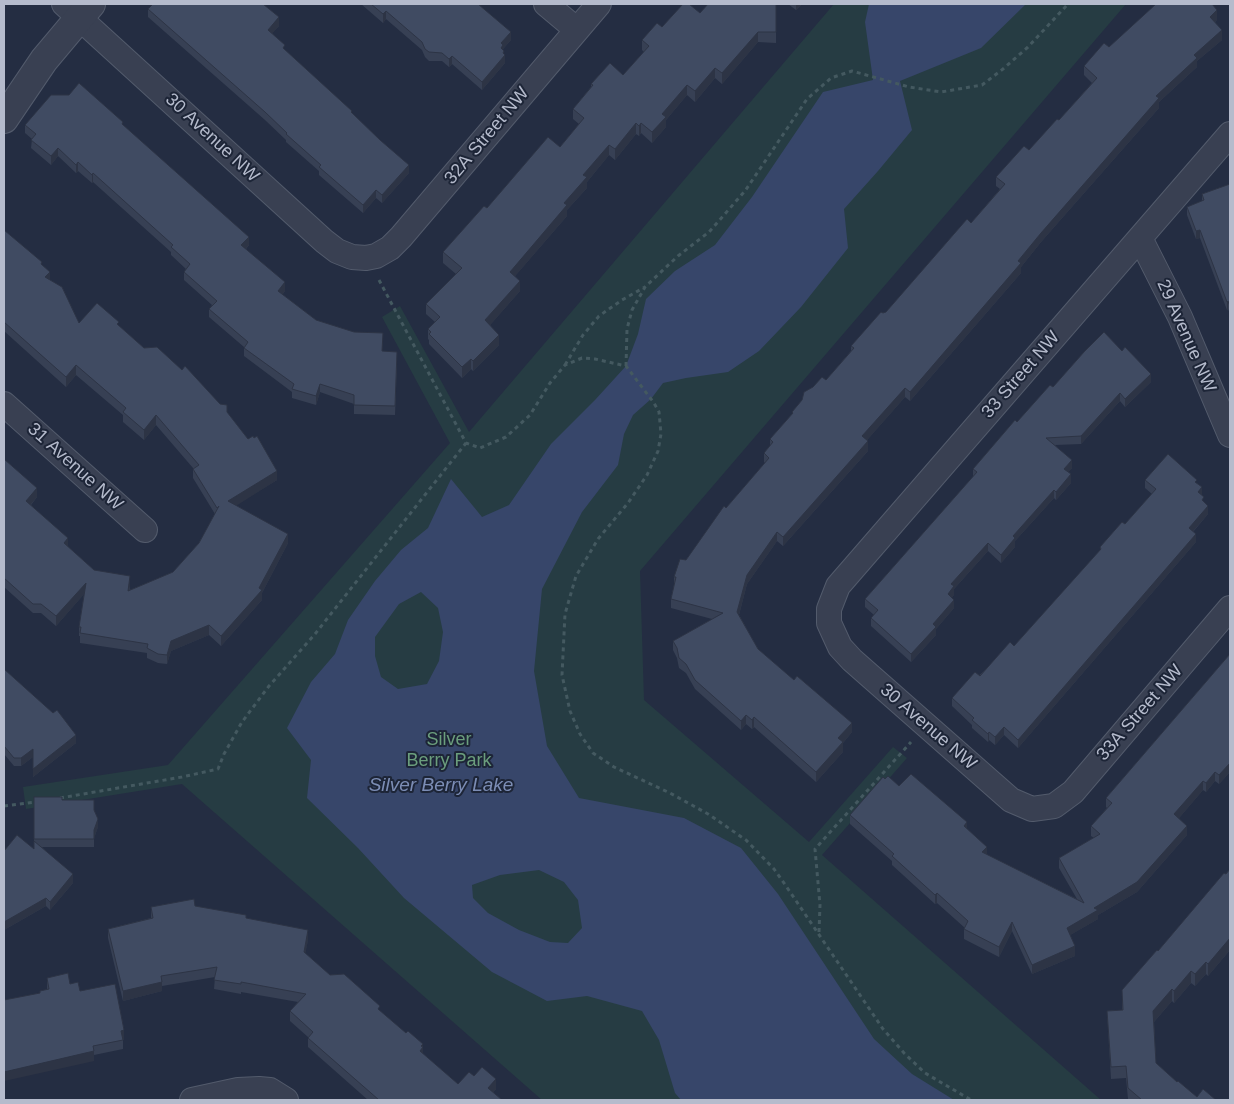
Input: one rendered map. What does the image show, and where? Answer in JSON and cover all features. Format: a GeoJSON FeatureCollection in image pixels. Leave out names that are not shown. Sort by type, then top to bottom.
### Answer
{"type":"FeatureCollection","features":[{"type":"Feature","properties":{"kind":"street"},"geometry":{"type":"LineString","coordinates":[[546,4],[577,30]]}},
{"type":"Feature","properties":{"kind":"street","name":"32A Street NW"},"geometry":{"type":"LineString","coordinates":[[366,258],[376,256],[390,248],[401,237],[599,4]]}},
{"type":"Feature","properties":{"kind":"street"},"geometry":{"type":"LineString","coordinates":[[4,119],[78,8]]}},
{"type":"Feature","properties":{"kind":"street","name":"30 Avenue NW"},"geometry":{"type":"LineString","coordinates":[[78,8],[324,241],[337,251],[352,257],[366,258]]}},
{"type":"Feature","properties":{"kind":"street","name":"33 Street NW"},"geometry":{"type":"LineString","coordinates":[[829,623],[829,609],[838,586],[1230,134]]}},
{"type":"Feature","properties":{"kind":"street","name":"29 Avenue NW"},"geometry":{"type":"LineString","coordinates":[[1140,238],[1180,317],[1230,434]]}},
{"type":"Feature","properties":{"kind":"street","name":"31 Avenue NW"},"geometry":{"type":"LineString","coordinates":[[4,404],[145,530]]}},
{"type":"Feature","properties":{"kind":"street","name":"33A Street NW"},"geometry":{"type":"LineString","coordinates":[[1044,808],[1054,806],[1073,792],[1230,608]]}},
{"type":"Feature","properties":{"kind":"street","name":"30 Avenue NW"},"geometry":{"type":"LineString","coordinates":[[829,623],[836,641],[846,653],[1011,800],[1032,809],[1044,808]]}},
{"type":"Feature","properties":{"kind":"street"},"geometry":{"type":"LineString","coordinates":[[192,1100],[238,1090],[259,1088],[270,1090],[286,1100]]}},
{"type":"Feature","properties":{"kind":"path"},"geometry":{"type":"LineString","coordinates":[[971,1100],[925,1073],[883,1029],[819,932],[774,869],[746,840],[708,814],[670,793],[614,767],[593,753],[580,734],[570,710],[562,675],[565,614],[576,576],[598,539],[628,503],[647,474],[658,451],[661,434],[659,412],[626,366],[627,329],[632,310],[646,287],[678,256],[709,232],[745,191],[807,99],[831,78],[852,71],[941,92],[982,85],[1003,70],[1028,47],[1068,4]]}},
{"type":"Feature","properties":{"kind":"path"},"geometry":{"type":"LineString","coordinates":[[366,258],[466,443],[480,448],[506,436],[530,415],[550,383],[565,365],[583,335],[599,316],[622,300],[646,287]]}},
{"type":"Feature","properties":{"kind":"path"},"geometry":{"type":"LineString","coordinates":[[565,365],[582,358],[626,366]]}},
{"type":"Feature","properties":{"kind":"path"},"geometry":{"type":"LineString","coordinates":[[52,799],[218,769],[242,722],[269,686],[321,626],[466,443]]}},
{"type":"Feature","properties":{"kind":"path"},"geometry":{"type":"LineString","coordinates":[[819,932],[820,905],[815,849],[925,725]]}},
{"type":"Feature","properties":{"kind":"path"},"geometry":{"type":"LineString","coordinates":[[4,806],[42,801]]}},
{"type":"Feature","properties":{"kind":"green space","name":"Silver Berry Park"},"geometry":{"type":"Polygon","coordinates":[[[834,4],[1126,4],[640,571],[644,700],[809,842],[893,747],[907,758],[822,855],[1101,1100],[542,1100],[182,784],[26,809],[23,787],[168,765],[450,443],[382,317],[400,306],[469,432],[834,4]]]}},
{"type":"Feature","properties":{"kind":"water","name":"Silver Berry Lake"},"geometry":{"type":"Polygon","coordinates":[[[869,4],[1026,4],[981,48],[900,81],[912,130],[844,209],[848,248],[801,307],[759,351],[728,372],[663,383],[651,399],[633,415],[624,434],[618,465],[582,512],[542,589],[534,671],[547,746],[579,798],[684,818],[741,848],[778,894],[874,1039],[912,1074],[954,1100],[681,1100],[675,1093],[659,1040],[642,1011],[587,996],[547,1001],[492,972],[404,898],[358,848],[307,798],[311,760],[287,728],[311,682],[335,654],[348,620],[375,581],[401,550],[428,528],[451,479],[482,517],[509,505],[551,444],[626,366],[638,334],[646,299],[675,271],[715,245],[752,197],[823,92],[873,80],[865,22],[869,4]],[[421,592],[399,604],[375,637],[375,656],[381,677],[398,689],[427,684],[439,661],[443,632],[438,608],[421,592]],[[539,870],[500,875],[472,885],[473,898],[488,913],[519,930],[550,942],[568,943],[582,928],[578,900],[564,882],[539,870]]]}},
{"type":"Feature","properties":{"kind":"building"},"geometry":{"type":"Polygon","coordinates":[[[153,4],[263,4],[279,17],[268,30],[285,45],[283,48],[409,165],[382,195],[376,190],[363,205],[319,167],[321,165],[286,134],[265,112],[148,9],[153,4]]]}},
{"type":"Feature","properties":{"kind":"building"},"geometry":{"type":"Polygon","coordinates":[[[371,4],[478,4],[511,32],[501,43],[503,45],[501,48],[505,55],[482,82],[452,56],[449,59],[442,53],[429,52],[425,49],[422,42],[386,11],[383,14],[371,4]]]}},
{"type":"Feature","properties":{"kind":"building"},"geometry":{"type":"Polygon","coordinates":[[[683,4],[689,4],[700,13],[708,4],[776,4],[776,32],[758,32],[722,73],[715,68],[695,91],[687,85],[662,114],[666,117],[652,132],[641,123],[639,126],[636,123],[615,149],[609,145],[583,175],[587,177],[564,203],[567,205],[510,272],[520,281],[485,320],[499,335],[473,361],[471,359],[462,367],[429,334],[431,332],[428,329],[440,317],[426,304],[462,268],[443,252],[484,206],[487,208],[548,137],[560,147],[584,118],[573,109],[593,85],[591,84],[610,63],[623,75],[649,46],[642,40],[657,23],[662,27],[683,4]]]}},
{"type":"Feature","properties":{"kind":"building"},"geometry":{"type":"Polygon","coordinates":[[[1156,4],[1212,4],[1217,10],[1210,17],[1222,30],[1194,55],[1197,58],[1156,96],[1159,98],[1018,261],[1021,263],[910,392],[905,388],[862,436],[868,441],[783,537],[777,532],[747,575],[737,612],[758,649],[794,680],[797,676],[852,723],[838,738],[843,742],[816,772],[754,717],[752,720],[746,715],[741,721],[695,680],[686,664],[679,658],[673,641],[723,613],[671,599],[676,577],[674,577],[680,559],[686,560],[724,506],[726,508],[769,458],[764,453],[773,442],[770,439],[793,413],[802,400],[804,392],[813,387],[822,377],[826,380],[854,348],[851,346],[881,312],[886,312],[967,219],[971,223],[1005,184],[996,177],[1024,146],[1029,150],[1097,78],[1084,66],[1104,43],[1109,47],[1156,4]]]}},
{"type":"Feature","properties":{"kind":"building"},"geometry":{"type":"Polygon","coordinates":[[[79,83],[123,122],[122,124],[249,237],[241,245],[285,282],[278,291],[316,320],[354,332],[383,333],[382,351],[397,352],[395,406],[354,405],[354,395],[320,384],[316,396],[292,389],[294,384],[244,348],[248,342],[209,309],[217,301],[184,272],[190,264],[171,247],[173,245],[93,173],[92,175],[78,162],[76,165],[58,148],[51,156],[31,140],[36,134],[25,125],[51,95],[69,95],[79,83]]]}},
{"type":"Feature","properties":{"kind":"building"},"geometry":{"type":"Polygon","coordinates":[[[1230,184],[1230,306],[1200,230],[1196,231],[1187,207],[1204,200],[1202,194],[1230,184]]]}},
{"type":"Feature","properties":{"kind":"building"},"geometry":{"type":"Polygon","coordinates":[[[4,230],[42,262],[41,264],[50,272],[45,277],[62,287],[79,323],[97,303],[144,348],[157,347],[182,370],[185,366],[220,404],[227,405],[227,412],[248,439],[257,436],[277,471],[228,501],[288,534],[259,588],[262,590],[221,636],[209,625],[171,641],[167,655],[158,654],[147,648],[148,644],[80,633],[81,627],[79,627],[86,583],[56,616],[41,604],[33,604],[4,578],[4,459],[37,488],[26,501],[68,538],[64,543],[94,570],[130,576],[128,591],[173,572],[199,543],[219,506],[217,508],[193,469],[199,465],[156,415],[144,430],[123,412],[126,408],[76,365],[66,377],[4,322],[4,230]]]}},
{"type":"Feature","properties":{"kind":"building"},"geometry":{"type":"Polygon","coordinates":[[[1104,332],[1122,351],[1125,347],[1151,374],[1125,399],[1120,393],[1081,436],[1046,438],[1072,460],[1064,469],[1071,474],[1013,536],[1015,538],[1001,555],[988,543],[951,584],[954,586],[948,594],[954,600],[933,624],[936,627],[911,654],[871,618],[878,610],[865,599],[977,472],[973,469],[1015,420],[1017,422],[1050,385],[1053,387],[1104,332]]]}},
{"type":"Feature","properties":{"kind":"building"},"geometry":{"type":"Polygon","coordinates":[[[1168,454],[1197,480],[1195,482],[1202,487],[1198,492],[1204,497],[1202,500],[1208,506],[1189,528],[1196,534],[1018,740],[1004,727],[995,737],[989,732],[988,734],[952,698],[975,672],[980,676],[1010,642],[1014,646],[1101,549],[1100,547],[1122,522],[1125,524],[1156,489],[1145,480],[1168,454]]]}},
{"type":"Feature","properties":{"kind":"building"},"geometry":{"type":"Polygon","coordinates":[[[1230,654],[1230,763],[1219,775],[1215,772],[1206,783],[1203,781],[1174,814],[1187,826],[1137,882],[1094,908],[1098,910],[1067,928],[1075,946],[1032,965],[1012,922],[999,947],[964,929],[968,921],[937,893],[935,895],[892,856],[894,854],[850,815],[883,777],[885,779],[888,776],[899,786],[911,774],[967,822],[964,826],[987,847],[982,852],[1084,903],[1059,858],[1100,834],[1091,826],[1112,803],[1106,798],[1230,654]]]}},
{"type":"Feature","properties":{"kind":"building"},"geometry":{"type":"Polygon","coordinates":[[[4,669],[53,713],[57,710],[76,735],[33,769],[33,749],[21,758],[14,758],[4,746],[4,669]]]}},
{"type":"Feature","properties":{"kind":"building"},"geometry":{"type":"Polygon","coordinates":[[[34,797],[62,797],[62,800],[94,800],[94,810],[98,819],[94,830],[94,839],[34,839],[34,797]]]}},
{"type":"Feature","properties":{"kind":"building"},"geometry":{"type":"Polygon","coordinates":[[[17,835],[34,849],[34,841],[73,874],[50,902],[46,898],[4,922],[4,851],[17,835]]]}},
{"type":"Feature","properties":{"kind":"building"},"geometry":{"type":"Polygon","coordinates":[[[1230,869],[1230,938],[1208,964],[1206,962],[1195,974],[1191,971],[1153,1011],[1156,1063],[1197,1097],[1203,1089],[1216,1100],[1142,1100],[1128,1088],[1126,1066],[1111,1067],[1107,1011],[1123,1010],[1122,990],[1158,951],[1224,873],[1226,874],[1230,869]]]}},
{"type":"Feature","properties":{"kind":"building"},"geometry":{"type":"Polygon","coordinates":[[[194,899],[195,906],[246,915],[246,918],[308,930],[304,952],[330,975],[344,974],[380,1006],[378,1009],[406,1033],[408,1031],[423,1044],[420,1051],[458,1084],[469,1072],[474,1076],[482,1067],[496,1079],[488,1088],[502,1100],[379,1100],[308,1038],[313,1032],[290,1011],[306,994],[241,982],[241,984],[214,980],[217,967],[161,976],[162,982],[123,991],[108,929],[153,918],[151,907],[194,899]]]}},
{"type":"Feature","properties":{"kind":"building"},"geometry":{"type":"Polygon","coordinates":[[[68,973],[70,984],[78,982],[80,991],[115,984],[124,1030],[121,1031],[123,1040],[93,1046],[94,1051],[4,1072],[4,1000],[40,993],[40,991],[49,989],[47,978],[68,973]]]}}]}
